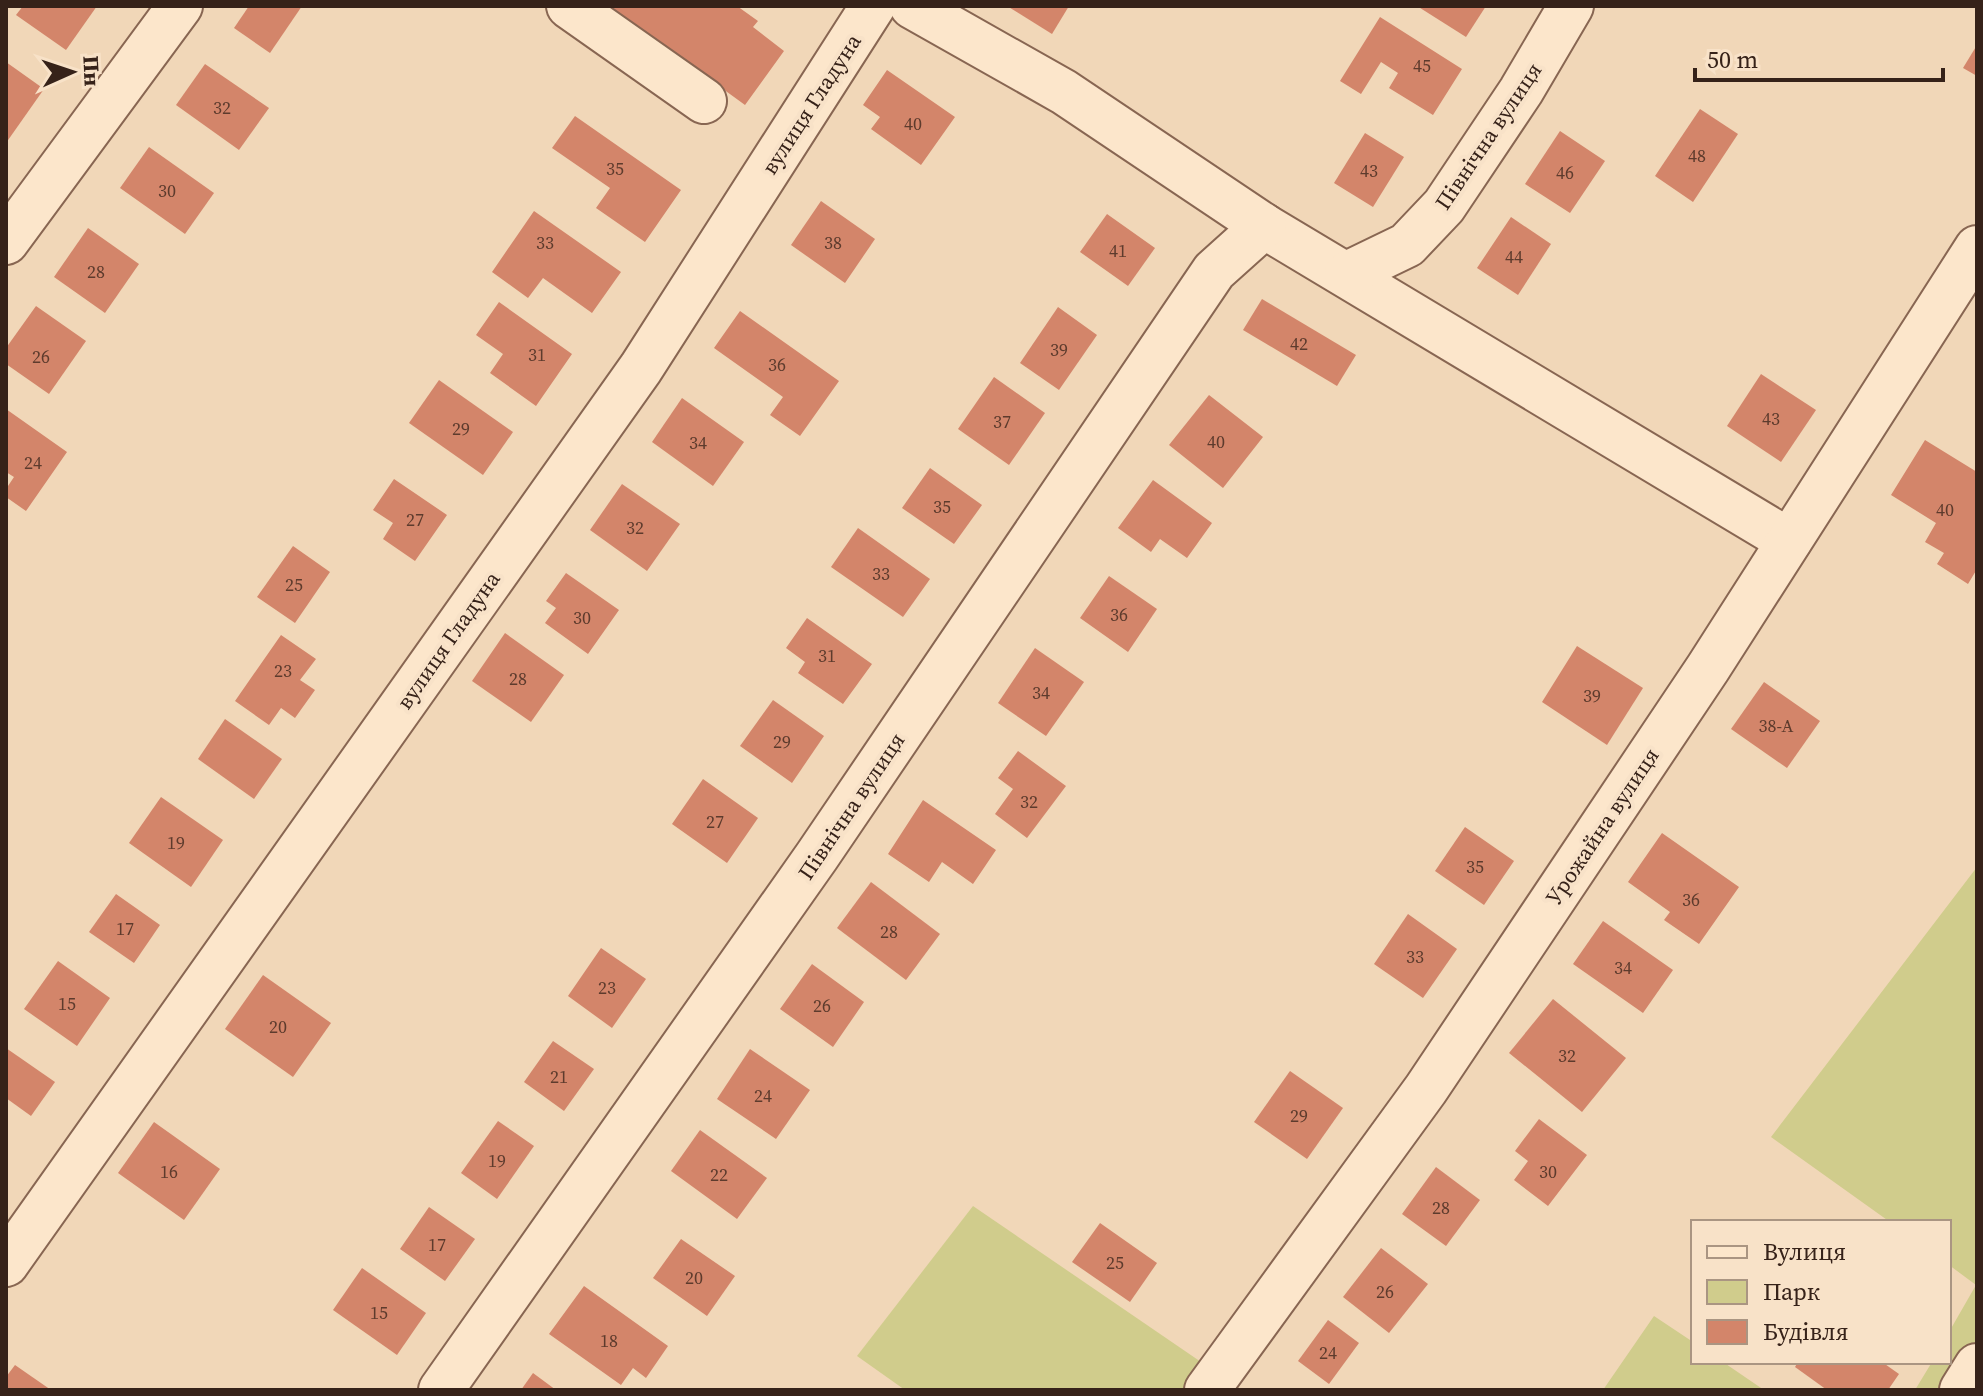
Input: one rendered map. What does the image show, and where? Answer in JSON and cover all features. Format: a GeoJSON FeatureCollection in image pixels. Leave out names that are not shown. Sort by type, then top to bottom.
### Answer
{"type":"FeatureCollection","features":[{"type":"Feature","properties":{"kind":"street"},"geometry":{"type":"LineString","coordinates":[[569,6],[704,101]]}},
{"type":"Feature","properties":{"kind":"street","name":"вулиця Гладуна"},"geometry":{"type":"LineString","coordinates":[[6,1264],[641,368],[873,6]]}},
{"type":"Feature","properties":{"kind":"street"},"geometry":{"type":"LineString","coordinates":[[912,6],[1064,92],[1264,226],[1789,541]]}},
{"type":"Feature","properties":{"kind":"street","name":"Північна вулиця"},"geometry":{"type":"LineString","coordinates":[[1347,274],[1407,245],[1444,206],[1521,91],[1571,6]]}},
{"type":"Feature","properties":{"kind":"street"},"geometry":{"type":"LineString","coordinates":[[6,242],[167,10]]}},
{"type":"Feature","properties":{"kind":"street","name":"Північна вулиця"},"geometry":{"type":"LineString","coordinates":[[441,1390],[826,843],[1214,271],[1264,226]]}},
{"type":"Feature","properties":{"kind":"street","name":"Урожайна вулиця"},"geometry":{"type":"LineString","coordinates":[[1207,1390],[1426,1089],[1789,541],[1977,248]]}},
{"type":"Feature","properties":{"kind":"street"},"geometry":{"type":"LineString","coordinates":[[1962,1390],[1977,1366]]}},
{"type":"Feature","properties":{"kind":"green space"},"geometry":{"type":"Polygon","coordinates":[[[1977,867],[1977,1390],[1915,1390],[1931,1364],[1951,1364],[1951,1329],[1976,1285],[1951,1266],[1951,1220],[1887,1220],[1771,1137],[1977,867]]]}},
{"type":"Feature","properties":{"kind":"green space"},"geometry":{"type":"Polygon","coordinates":[[[973,1206],[1242,1390],[905,1390],[857,1356],[973,1206]]]}},
{"type":"Feature","properties":{"kind":"green space"},"geometry":{"type":"Polygon","coordinates":[[[1654,1316],[1691,1341],[1691,1364],[1726,1364],[1764,1390],[1603,1390],[1654,1316]]]}},
{"type":"Feature","properties":{"kind":"building"},"geometry":{"type":"Polygon","coordinates":[[[23,6],[97,6],[66,50],[16,15],[23,6]]]}},
{"type":"Feature","properties":{"kind":"building"},"geometry":{"type":"Polygon","coordinates":[[[249,6],[302,6],[270,53],[234,28],[249,6]]]}},
{"type":"Feature","properties":{"kind":"building"},"geometry":{"type":"Polygon","coordinates":[[[609,6],[737,6],[758,21],[753,27],[784,51],[745,105],[609,6]]]}},
{"type":"Feature","properties":{"kind":"building"},"geometry":{"type":"Polygon","coordinates":[[[1007,6],[1069,6],[1052,34],[1007,6]]]}},
{"type":"Feature","properties":{"kind":"building"},"geometry":{"type":"Polygon","coordinates":[[[1417,6],[1486,6],[1466,37],[1417,6]]]}},
{"type":"Feature","properties":{"kind":"building"},"geometry":{"type":"Polygon","coordinates":[[[1380,17],[1462,69],[1433,115],[1389,88],[1398,73],[1381,62],[1361,94],[1340,81],[1380,17]]]}},
{"type":"Feature","properties":{"kind":"building"},"geometry":{"type":"Polygon","coordinates":[[[1977,45],[1977,76],[1963,68],[1977,45]]]}},
{"type":"Feature","properties":{"kind":"building"},"geometry":{"type":"Polygon","coordinates":[[[6,62],[44,89],[6,143],[6,62]]]}},
{"type":"Feature","properties":{"kind":"building"},"geometry":{"type":"Polygon","coordinates":[[[205,64],[269,108],[239,150],[176,105],[205,64]]]}},
{"type":"Feature","properties":{"kind":"building"},"geometry":{"type":"Polygon","coordinates":[[[887,70],[955,117],[921,165],[871,129],[880,117],[863,105],[887,70]]]}},
{"type":"Feature","properties":{"kind":"building"},"geometry":{"type":"Polygon","coordinates":[[[1700,109],[1738,134],[1693,202],[1655,176],[1700,109]]]}},
{"type":"Feature","properties":{"kind":"building"},"geometry":{"type":"Polygon","coordinates":[[[575,116],[681,190],[645,242],[596,208],[610,188],[552,148],[575,116]]]}},
{"type":"Feature","properties":{"kind":"building"},"geometry":{"type":"Polygon","coordinates":[[[1560,131],[1605,161],[1570,213],[1525,184],[1560,131]]]}},
{"type":"Feature","properties":{"kind":"building"},"geometry":{"type":"Polygon","coordinates":[[[1365,133],[1404,157],[1373,207],[1334,183],[1365,133]]]}},
{"type":"Feature","properties":{"kind":"building"},"geometry":{"type":"Polygon","coordinates":[[[149,147],[214,193],[185,234],[120,188],[149,147]]]}},
{"type":"Feature","properties":{"kind":"building"},"geometry":{"type":"Polygon","coordinates":[[[821,201],[875,239],[845,283],[791,245],[821,201]]]}},
{"type":"Feature","properties":{"kind":"building"},"geometry":{"type":"Polygon","coordinates":[[[534,211],[621,272],[592,313],[543,278],[528,298],[492,272],[534,211]]]}},
{"type":"Feature","properties":{"kind":"building"},"geometry":{"type":"Polygon","coordinates":[[[1107,214],[1155,248],[1128,286],[1080,252],[1107,214]]]}},
{"type":"Feature","properties":{"kind":"building"},"geometry":{"type":"Polygon","coordinates":[[[1511,217],[1551,244],[1518,295],[1477,268],[1511,217]]]}},
{"type":"Feature","properties":{"kind":"building"},"geometry":{"type":"Polygon","coordinates":[[[88,228],[139,264],[105,313],[54,277],[88,228]]]}},
{"type":"Feature","properties":{"kind":"building"},"geometry":{"type":"Polygon","coordinates":[[[1262,299],[1356,355],[1337,386],[1243,330],[1262,299]]]}},
{"type":"Feature","properties":{"kind":"building"},"geometry":{"type":"Polygon","coordinates":[[[499,302],[572,354],[536,406],[490,373],[503,354],[476,335],[499,302]]]}},
{"type":"Feature","properties":{"kind":"building"},"geometry":{"type":"Polygon","coordinates":[[[36,306],[86,341],[49,394],[6,364],[6,348],[36,306]]]}},
{"type":"Feature","properties":{"kind":"building"},"geometry":{"type":"Polygon","coordinates":[[[1058,307],[1097,335],[1059,390],[1020,363],[1058,307]]]}},
{"type":"Feature","properties":{"kind":"building"},"geometry":{"type":"Polygon","coordinates":[[[740,311],[839,381],[800,436],[770,415],[783,397],[714,348],[740,311]]]}},
{"type":"Feature","properties":{"kind":"building"},"geometry":{"type":"Polygon","coordinates":[[[1761,374],[1816,410],[1781,462],[1727,426],[1761,374]]]}},
{"type":"Feature","properties":{"kind":"building"},"geometry":{"type":"Polygon","coordinates":[[[994,377],[1045,413],[1009,465],[958,429],[994,377]]]}},
{"type":"Feature","properties":{"kind":"building"},"geometry":{"type":"Polygon","coordinates":[[[439,380],[513,432],[483,475],[409,423],[439,380]]]}},
{"type":"Feature","properties":{"kind":"building"},"geometry":{"type":"Polygon","coordinates":[[[1209,395],[1263,437],[1223,488],[1169,445],[1209,395]]]}},
{"type":"Feature","properties":{"kind":"building"},"geometry":{"type":"Polygon","coordinates":[[[682,398],[744,442],[713,486],[652,442],[682,398]]]}},
{"type":"Feature","properties":{"kind":"building"},"geometry":{"type":"Polygon","coordinates":[[[6,409],[67,452],[26,511],[6,497],[6,489],[14,477],[6,472],[6,409]]]}},
{"type":"Feature","properties":{"kind":"building"},"geometry":{"type":"Polygon","coordinates":[[[1925,440],[1977,472],[1977,569],[1968,584],[1937,564],[1944,553],[1925,542],[1936,523],[1891,495],[1925,440]]]}},
{"type":"Feature","properties":{"kind":"building"},"geometry":{"type":"Polygon","coordinates":[[[930,468],[982,505],[954,544],[902,508],[930,468]]]}},
{"type":"Feature","properties":{"kind":"building"},"geometry":{"type":"Polygon","coordinates":[[[394,479],[447,515],[415,561],[383,539],[393,523],[373,510],[394,479]]]}},
{"type":"Feature","properties":{"kind":"building"},"geometry":{"type":"Polygon","coordinates":[[[1153,480],[1212,523],[1187,558],[1160,539],[1151,552],[1118,528],[1153,480]]]}},
{"type":"Feature","properties":{"kind":"building"},"geometry":{"type":"Polygon","coordinates":[[[622,484],[680,524],[647,571],[590,530],[622,484]]]}},
{"type":"Feature","properties":{"kind":"building"},"geometry":{"type":"Polygon","coordinates":[[[858,528],[930,579],[903,617],[831,567],[858,528]]]}},
{"type":"Feature","properties":{"kind":"building"},"geometry":{"type":"Polygon","coordinates":[[[293,546],[330,572],[295,623],[257,597],[293,546]]]}},
{"type":"Feature","properties":{"kind":"building"},"geometry":{"type":"Polygon","coordinates":[[[566,573],[619,610],[588,654],[545,623],[556,608],[546,601],[566,573]]]}},
{"type":"Feature","properties":{"kind":"building"},"geometry":{"type":"Polygon","coordinates":[[[1109,576],[1157,609],[1128,652],[1080,618],[1109,576]]]}},
{"type":"Feature","properties":{"kind":"building"},"geometry":{"type":"Polygon","coordinates":[[[807,618],[872,664],[843,704],[798,673],[805,662],[786,648],[807,618]]]}},
{"type":"Feature","properties":{"kind":"building"},"geometry":{"type":"Polygon","coordinates":[[[505,633],[564,675],[531,722],[472,681],[505,633]]]}},
{"type":"Feature","properties":{"kind":"building"},"geometry":{"type":"Polygon","coordinates":[[[281,635],[316,659],[300,680],[315,690],[295,718],[281,708],[269,725],[235,701],[281,635]]]}},
{"type":"Feature","properties":{"kind":"building"},"geometry":{"type":"Polygon","coordinates":[[[1577,646],[1643,688],[1607,745],[1542,702],[1577,646]]]}},
{"type":"Feature","properties":{"kind":"building"},"geometry":{"type":"Polygon","coordinates":[[[1035,648],[1084,682],[1046,736],[998,703],[1035,648]]]}},
{"type":"Feature","properties":{"kind":"building"},"geometry":{"type":"Polygon","coordinates":[[[1764,682],[1820,721],[1787,768],[1731,729],[1764,682]]]}},
{"type":"Feature","properties":{"kind":"building"},"geometry":{"type":"Polygon","coordinates":[[[773,700],[824,736],[792,783],[740,746],[773,700]]]}},
{"type":"Feature","properties":{"kind":"building"},"geometry":{"type":"Polygon","coordinates":[[[225,719],[282,759],[254,799],[198,759],[225,719]]]}},
{"type":"Feature","properties":{"kind":"building"},"geometry":{"type":"Polygon","coordinates":[[[1018,751],[1066,786],[1027,838],[995,814],[1013,789],[998,778],[1018,751]]]}},
{"type":"Feature","properties":{"kind":"building"},"geometry":{"type":"Polygon","coordinates":[[[703,779],[758,818],[727,863],[672,824],[703,779]]]}},
{"type":"Feature","properties":{"kind":"building"},"geometry":{"type":"Polygon","coordinates":[[[161,797],[223,840],[191,887],[129,843],[161,797]]]}},
{"type":"Feature","properties":{"kind":"building"},"geometry":{"type":"Polygon","coordinates":[[[923,800],[996,850],[973,884],[942,862],[929,882],[888,854],[923,800]]]}},
{"type":"Feature","properties":{"kind":"building"},"geometry":{"type":"Polygon","coordinates":[[[1465,827],[1514,861],[1484,905],[1435,871],[1465,827]]]}},
{"type":"Feature","properties":{"kind":"building"},"geometry":{"type":"Polygon","coordinates":[[[1662,833],[1739,887],[1699,944],[1664,920],[1670,912],[1628,882],[1662,833]]]}},
{"type":"Feature","properties":{"kind":"building"},"geometry":{"type":"Polygon","coordinates":[[[871,882],[940,934],[906,980],[837,928],[871,882]]]}},
{"type":"Feature","properties":{"kind":"building"},"geometry":{"type":"Polygon","coordinates":[[[116,894],[160,925],[134,963],[89,932],[116,894]]]}},
{"type":"Feature","properties":{"kind":"building"},"geometry":{"type":"Polygon","coordinates":[[[1408,914],[1457,949],[1423,998],[1374,964],[1408,914]]]}},
{"type":"Feature","properties":{"kind":"building"},"geometry":{"type":"Polygon","coordinates":[[[1603,921],[1673,970],[1643,1013],[1573,964],[1603,921]]]}},
{"type":"Feature","properties":{"kind":"building"},"geometry":{"type":"Polygon","coordinates":[[[601,948],[646,979],[612,1028],[568,996],[601,948]]]}},
{"type":"Feature","properties":{"kind":"building"},"geometry":{"type":"Polygon","coordinates":[[[58,961],[110,998],[77,1046],[24,1009],[58,961]]]}},
{"type":"Feature","properties":{"kind":"building"},"geometry":{"type":"Polygon","coordinates":[[[812,964],[864,1002],[833,1047],[780,1009],[812,964]]]}},
{"type":"Feature","properties":{"kind":"building"},"geometry":{"type":"Polygon","coordinates":[[[263,975],[331,1023],[293,1077],[225,1029],[263,975]]]}},
{"type":"Feature","properties":{"kind":"building"},"geometry":{"type":"Polygon","coordinates":[[[1553,999],[1626,1058],[1582,1112],[1509,1053],[1553,999]]]}},
{"type":"Feature","properties":{"kind":"building"},"geometry":{"type":"Polygon","coordinates":[[[553,1041],[594,1069],[564,1111],[524,1082],[553,1041]]]}},
{"type":"Feature","properties":{"kind":"building"},"geometry":{"type":"Polygon","coordinates":[[[6,1048],[55,1082],[31,1116],[6,1098],[6,1048]]]}},
{"type":"Feature","properties":{"kind":"building"},"geometry":{"type":"Polygon","coordinates":[[[750,1049],[810,1090],[776,1139],[717,1099],[750,1049]]]}},
{"type":"Feature","properties":{"kind":"building"},"geometry":{"type":"Polygon","coordinates":[[[1290,1071],[1343,1108],[1307,1159],[1254,1122],[1290,1071]]]}},
{"type":"Feature","properties":{"kind":"building"},"geometry":{"type":"Polygon","coordinates":[[[1539,1119],[1587,1155],[1548,1206],[1514,1180],[1528,1161],[1515,1151],[1539,1119]]]}},
{"type":"Feature","properties":{"kind":"building"},"geometry":{"type":"Polygon","coordinates":[[[498,1121],[534,1146],[497,1199],[461,1173],[498,1121]]]}},
{"type":"Feature","properties":{"kind":"building"},"geometry":{"type":"Polygon","coordinates":[[[154,1122],[220,1169],[184,1220],[118,1173],[154,1122]]]}},
{"type":"Feature","properties":{"kind":"building"},"geometry":{"type":"Polygon","coordinates":[[[700,1130],[767,1178],[737,1219],[671,1171],[700,1130]]]}},
{"type":"Feature","properties":{"kind":"building"},"geometry":{"type":"Polygon","coordinates":[[[1436,1167],[1480,1200],[1446,1246],[1402,1214],[1436,1167]]]}},
{"type":"Feature","properties":{"kind":"building"},"geometry":{"type":"Polygon","coordinates":[[[429,1207],[475,1239],[445,1281],[400,1249],[429,1207]]]}},
{"type":"Feature","properties":{"kind":"building"},"geometry":{"type":"Polygon","coordinates":[[[1100,1223],[1157,1263],[1130,1302],[1072,1262],[1100,1223]]]}},
{"type":"Feature","properties":{"kind":"building"},"geometry":{"type":"Polygon","coordinates":[[[681,1239],[735,1276],[707,1316],[653,1278],[681,1239]]]}},
{"type":"Feature","properties":{"kind":"building"},"geometry":{"type":"Polygon","coordinates":[[[1381,1248],[1428,1284],[1389,1333],[1343,1297],[1381,1248]]]}},
{"type":"Feature","properties":{"kind":"building"},"geometry":{"type":"Polygon","coordinates":[[[362,1268],[426,1313],[397,1355],[333,1310],[362,1268]]]}},
{"type":"Feature","properties":{"kind":"building"},"geometry":{"type":"Polygon","coordinates":[[[584,1286],[668,1346],[646,1378],[633,1368],[621,1385],[549,1334],[584,1286]]]}},
{"type":"Feature","properties":{"kind":"building"},"geometry":{"type":"Polygon","coordinates":[[[1328,1320],[1359,1343],[1329,1384],[1298,1361],[1328,1320]]]}},
{"type":"Feature","properties":{"kind":"building"},"geometry":{"type":"Polygon","coordinates":[[[1797,1364],[1885,1364],[1899,1374],[1888,1390],[1827,1390],[1795,1367],[1797,1364]]]}},
{"type":"Feature","properties":{"kind":"building"},"geometry":{"type":"Polygon","coordinates":[[[15,1365],[51,1390],[6,1390],[6,1377],[15,1365]]]}},
{"type":"Feature","properties":{"kind":"building"},"geometry":{"type":"Polygon","coordinates":[[[533,1373],[556,1390],[521,1390],[533,1373]]]}}]}
